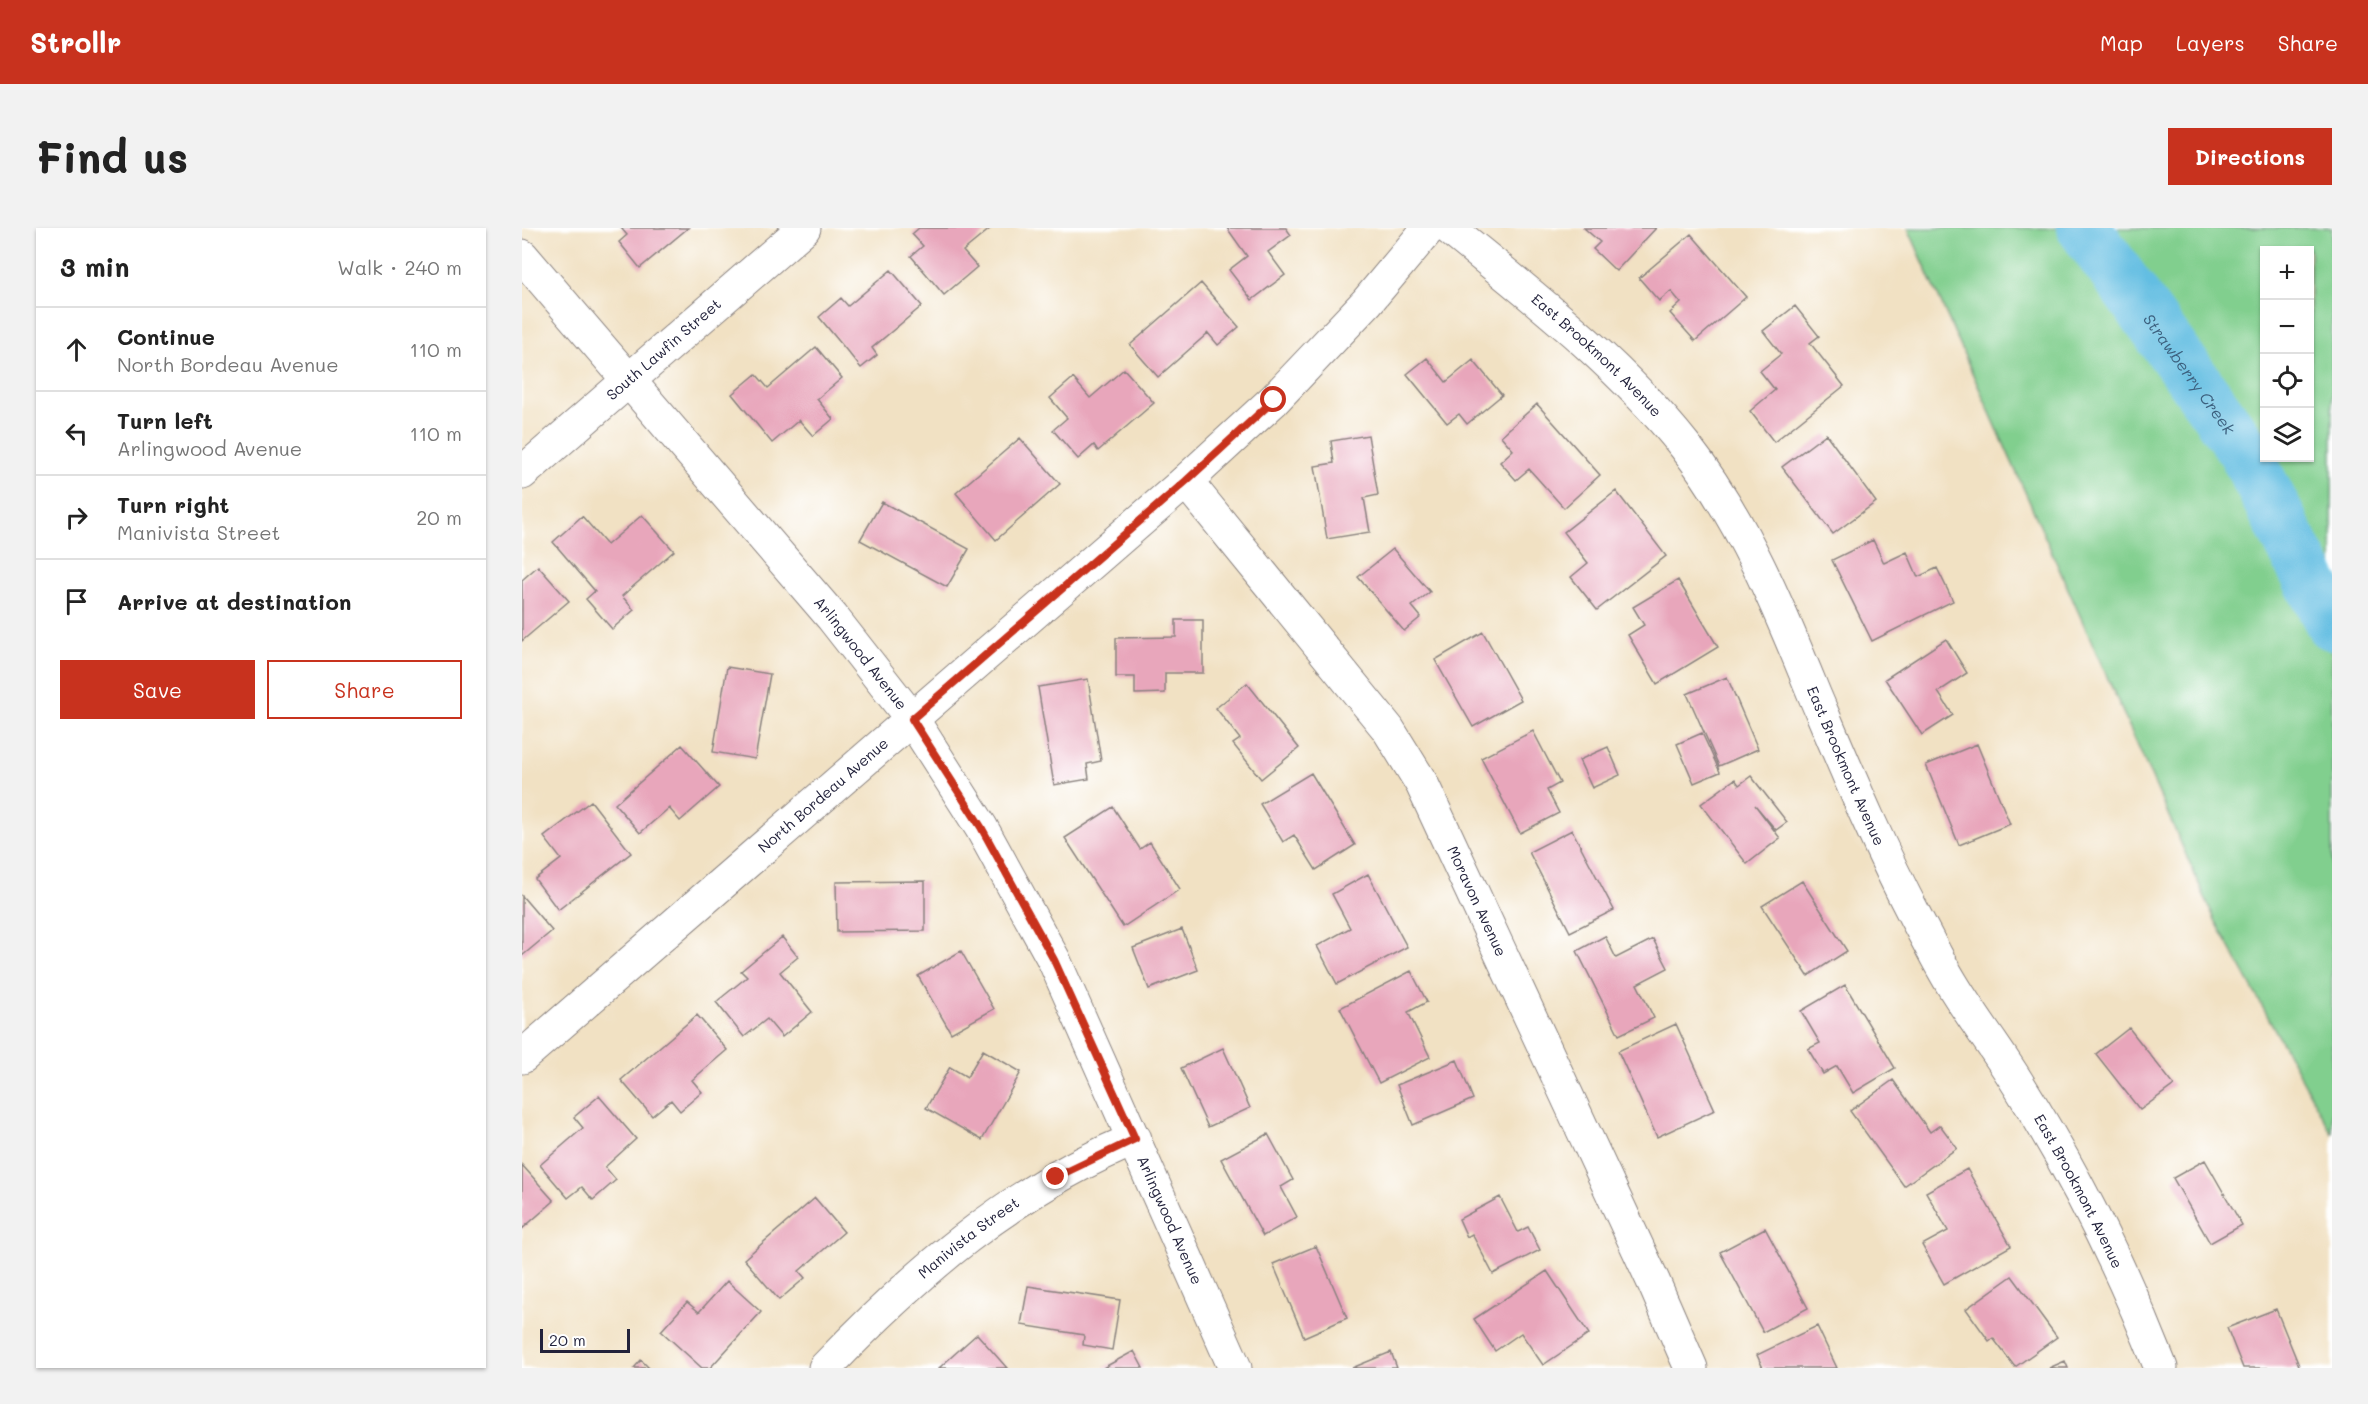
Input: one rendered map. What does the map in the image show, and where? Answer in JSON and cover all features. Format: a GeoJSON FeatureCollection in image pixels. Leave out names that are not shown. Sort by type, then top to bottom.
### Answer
{"type":"FeatureCollection","features":[{"type":"Feature","properties":{"kind":"street","name":"South Lawfin Street"},"geometry":{"type":"LineString","coordinates":[[522,473],[804,228]]}},
{"type":"Feature","properties":{"kind":"street","name":"North Bordeau Avenue"},"geometry":{"type":"LineString","coordinates":[[522,1057],[1186,481],[1274,400],[1367,302],[1429,228]]}},
{"type":"Feature","properties":{"kind":"street","name":"East Brookmont Avenue"},"geometry":{"type":"LineString","coordinates":[[1449,228],[1572,329],[1633,388],[1686,447],[1731,514],[1772,591],[1836,747],[1906,900],[1953,985],[2020,1087],[2068,1168],[2115,1261],[2161,1368]]}},
{"type":"Feature","properties":{"kind":"street","name":"Arlingwood Avenue"},"geometry":{"type":"LineString","coordinates":[[522,256],[832,617],[912,719],[981,827],[1054,960],[1235,1368]]}},
{"type":"Feature","properties":{"kind":"street","name":"Moravon Avenue"},"geometry":{"type":"LineString","coordinates":[[1186,481],[1388,729],[1422,784],[1649,1272],[1691,1368]]}},
{"type":"Feature","properties":{"kind":"street","name":"Manivista Street"},"geometry":{"type":"LineString","coordinates":[[825,1368],[884,1307],[975,1230],[1056,1177],[1135,1139]]}},
{"type":"Feature","properties":{"kind":"green space"},"geometry":{"type":"Polygon","coordinates":[[[1908,228],[2332,228],[2332,1134],[2215,920],[1908,228]]]}},
{"type":"Feature","properties":{"kind":"building"},"geometry":{"type":"Polygon","coordinates":[[[621,228],[688,228],[640,268],[619,242],[627,235],[621,228]]]}},
{"type":"Feature","properties":{"kind":"building"},"geometry":{"type":"Polygon","coordinates":[[[919,228],[991,228],[963,251],[977,267],[944,295],[911,256],[923,246],[912,234],[919,228]]]}},
{"type":"Feature","properties":{"kind":"building"},"geometry":{"type":"Polygon","coordinates":[[[1227,228],[1286,228],[1291,235],[1268,252],[1285,275],[1252,300],[1229,270],[1247,256],[1227,228]]]}},
{"type":"Feature","properties":{"kind":"building"},"geometry":{"type":"Polygon","coordinates":[[[1584,228],[1656,228],[1616,271],[1593,249],[1600,242],[1584,228]]]}},
{"type":"Feature","properties":{"kind":"building"},"geometry":{"type":"Polygon","coordinates":[[[1691,234],[1746,297],[1695,341],[1670,313],[1681,303],[1671,291],[1659,301],[1639,278],[1691,234]]]}},
{"type":"Feature","properties":{"kind":"building"},"geometry":{"type":"Polygon","coordinates":[[[891,270],[922,306],[872,348],[877,355],[861,368],[819,317],[841,298],[848,306],[891,270]]]}},
{"type":"Feature","properties":{"kind":"building"},"geometry":{"type":"Polygon","coordinates":[[[1201,283],[1239,327],[1218,345],[1208,333],[1158,377],[1130,345],[1201,283]]]}},
{"type":"Feature","properties":{"kind":"building"},"geometry":{"type":"Polygon","coordinates":[[[1795,306],[1819,336],[1810,343],[1844,386],[1774,442],[1750,411],[1775,390],[1760,371],[1781,354],[1763,331],[1795,306]]]}},
{"type":"Feature","properties":{"kind":"building"},"geometry":{"type":"Polygon","coordinates":[[[816,347],[842,378],[817,399],[833,419],[813,436],[799,420],[772,443],[732,394],[756,374],[768,388],[816,347]]]}},
{"type":"Feature","properties":{"kind":"building"},"geometry":{"type":"Polygon","coordinates":[[[1427,358],[1446,382],[1473,360],[1502,395],[1467,424],[1459,414],[1447,423],[1407,374],[1427,358]]]}},
{"type":"Feature","properties":{"kind":"building"},"geometry":{"type":"Polygon","coordinates":[[[1124,369],[1154,403],[1098,451],[1094,445],[1078,459],[1053,430],[1067,418],[1050,398],[1073,378],[1090,398],[1124,369]]]}},
{"type":"Feature","properties":{"kind":"building"},"geometry":{"type":"Polygon","coordinates":[[[1537,404],[1600,475],[1564,508],[1529,469],[1516,480],[1500,462],[1513,450],[1501,436],[1537,404]]]}},
{"type":"Feature","properties":{"kind":"building"},"geometry":{"type":"Polygon","coordinates":[[[1826,434],[1876,502],[1833,534],[1782,467],[1826,434]]]}},
{"type":"Feature","properties":{"kind":"building"},"geometry":{"type":"Polygon","coordinates":[[[1368,435],[1378,495],[1364,498],[1370,532],[1327,539],[1315,466],[1334,463],[1331,441],[1368,435]]]}},
{"type":"Feature","properties":{"kind":"building"},"geometry":{"type":"Polygon","coordinates":[[[1020,438],[1060,484],[996,540],[956,493],[1020,438]]]}},
{"type":"Feature","properties":{"kind":"building"},"geometry":{"type":"Polygon","coordinates":[[[1616,491],[1666,556],[1597,610],[1571,577],[1588,563],[1564,532],[1616,491]]]}},
{"type":"Feature","properties":{"kind":"building"},"geometry":{"type":"Polygon","coordinates":[[[882,502],[969,549],[947,587],[860,540],[882,502]]]}},
{"type":"Feature","properties":{"kind":"building"},"geometry":{"type":"Polygon","coordinates":[[[642,515],[674,551],[622,596],[634,610],[612,629],[586,599],[595,591],[553,542],[582,516],[607,545],[642,515]]]}},
{"type":"Feature","properties":{"kind":"building"},"geometry":{"type":"Polygon","coordinates":[[[1873,540],[1884,563],[1907,552],[1918,577],[1937,568],[1953,601],[1872,641],[1832,560],[1873,540]]]}},
{"type":"Feature","properties":{"kind":"building"},"geometry":{"type":"Polygon","coordinates":[[[1393,549],[1430,592],[1412,606],[1421,617],[1404,631],[1358,577],[1393,549]]]}},
{"type":"Feature","properties":{"kind":"building"},"geometry":{"type":"Polygon","coordinates":[[[538,566],[569,601],[522,641],[522,580],[538,566]]]}},
{"type":"Feature","properties":{"kind":"building"},"geometry":{"type":"Polygon","coordinates":[[[1678,580],[1718,647],[1657,684],[1628,635],[1644,625],[1633,607],[1678,580]]]}},
{"type":"Feature","properties":{"kind":"building"},"geometry":{"type":"Polygon","coordinates":[[[1176,620],[1203,620],[1203,673],[1165,673],[1165,693],[1135,694],[1135,677],[1116,677],[1116,638],[1176,637],[1176,620]]]}},
{"type":"Feature","properties":{"kind":"building"},"geometry":{"type":"Polygon","coordinates":[[[1483,632],[1521,700],[1473,727],[1435,660],[1483,632]]]}},
{"type":"Feature","properties":{"kind":"building"},"geometry":{"type":"Polygon","coordinates":[[[1946,639],[1967,673],[1938,692],[1953,715],[1922,735],[1885,679],[1946,639]]]}},
{"type":"Feature","properties":{"kind":"building"},"geometry":{"type":"Polygon","coordinates":[[[727,667],[770,674],[755,759],[713,752],[727,667]]]}},
{"type":"Feature","properties":{"kind":"building"},"geometry":{"type":"Polygon","coordinates":[[[1727,677],[1758,749],[1719,766],[1687,694],[1727,677]]]}},
{"type":"Feature","properties":{"kind":"building"},"geometry":{"type":"Polygon","coordinates":[[[1088,679],[1101,761],[1087,764],[1089,779],[1054,785],[1038,687],[1088,679]]]}},
{"type":"Feature","properties":{"kind":"building"},"geometry":{"type":"Polygon","coordinates":[[[1247,683],[1299,748],[1261,779],[1233,744],[1240,739],[1216,708],[1247,683]]]}},
{"type":"Feature","properties":{"kind":"building"},"geometry":{"type":"Polygon","coordinates":[[[1533,731],[1560,783],[1547,790],[1559,813],[1520,833],[1481,758],[1533,731]]]}},
{"type":"Feature","properties":{"kind":"building"},"geometry":{"type":"Polygon","coordinates":[[[1702,733],[1720,772],[1694,783],[1677,744],[1702,733]]]}},
{"type":"Feature","properties":{"kind":"building"},"geometry":{"type":"Polygon","coordinates":[[[1977,744],[2010,824],[1959,845],[1926,765],[1977,744]]]}},
{"type":"Feature","properties":{"kind":"building"},"geometry":{"type":"Polygon","coordinates":[[[682,745],[719,787],[680,821],[669,808],[640,833],[615,804],[682,745]]]}},
{"type":"Feature","properties":{"kind":"building"},"geometry":{"type":"Polygon","coordinates":[[[1608,747],[1620,775],[1592,788],[1579,760],[1608,747]]]}},
{"type":"Feature","properties":{"kind":"building"},"geometry":{"type":"Polygon","coordinates":[[[1311,773],[1355,845],[1316,870],[1294,835],[1283,842],[1260,804],[1311,773]]]}},
{"type":"Feature","properties":{"kind":"building"},"geometry":{"type":"Polygon","coordinates":[[[1751,776],[1787,822],[1776,830],[1755,805],[1780,838],[1747,864],[1701,804],[1735,779],[1739,785],[1751,776]]]}},
{"type":"Feature","properties":{"kind":"building"},"geometry":{"type":"Polygon","coordinates":[[[591,801],[631,853],[558,910],[535,879],[561,859],[544,837],[591,801]]]}},
{"type":"Feature","properties":{"kind":"building"},"geometry":{"type":"Polygon","coordinates":[[[1113,807],[1140,849],[1150,842],[1180,889],[1123,927],[1065,838],[1113,807]]]}},
{"type":"Feature","properties":{"kind":"building"},"geometry":{"type":"Polygon","coordinates":[[[1572,830],[1614,910],[1570,932],[1529,852],[1572,830]]]}},
{"type":"Feature","properties":{"kind":"building"},"geometry":{"type":"Polygon","coordinates":[[[1368,874],[1407,947],[1337,984],[1317,946],[1350,928],[1332,894],[1368,874]]]}},
{"type":"Feature","properties":{"kind":"building"},"geometry":{"type":"Polygon","coordinates":[[[925,881],[925,931],[837,932],[836,882],[925,881]]]}},
{"type":"Feature","properties":{"kind":"building"},"geometry":{"type":"Polygon","coordinates":[[[1802,881],[1847,951],[1808,976],[1762,906],[1802,881]]]}},
{"type":"Feature","properties":{"kind":"building"},"geometry":{"type":"Polygon","coordinates":[[[522,896],[552,931],[522,956],[522,896]]]}},
{"type":"Feature","properties":{"kind":"building"},"geometry":{"type":"Polygon","coordinates":[[[1182,929],[1198,970],[1149,989],[1133,948],[1182,929]]]}},
{"type":"Feature","properties":{"kind":"building"},"geometry":{"type":"Polygon","coordinates":[[[1605,936],[1616,958],[1653,939],[1668,968],[1637,984],[1654,1018],[1619,1035],[1577,951],[1605,936]]]}},
{"type":"Feature","properties":{"kind":"building"},"geometry":{"type":"Polygon","coordinates":[[[782,937],[798,957],[780,972],[812,1012],[782,1037],[767,1019],[744,1037],[716,1002],[747,977],[741,971],[782,937]]]}},
{"type":"Feature","properties":{"kind":"building"},"geometry":{"type":"Polygon","coordinates":[[[961,951],[994,1009],[951,1033],[918,976],[961,951]]]}},
{"type":"Feature","properties":{"kind":"building"},"geometry":{"type":"Polygon","coordinates":[[[1411,971],[1427,1002],[1408,1012],[1430,1057],[1379,1083],[1340,1008],[1411,971]]]}},
{"type":"Feature","properties":{"kind":"building"},"geometry":{"type":"Polygon","coordinates":[[[1845,985],[1895,1068],[1853,1093],[1837,1066],[1823,1074],[1808,1049],[1820,1043],[1801,1011],[1845,985]]]}},
{"type":"Feature","properties":{"kind":"building"},"geometry":{"type":"Polygon","coordinates":[[[697,1015],[727,1050],[692,1080],[702,1092],[680,1111],[671,1100],[652,1116],[621,1080],[697,1015]]]}},
{"type":"Feature","properties":{"kind":"building"},"geometry":{"type":"Polygon","coordinates":[[[1676,1024],[1715,1110],[1657,1137],[1618,1051],[1676,1024]]]}},
{"type":"Feature","properties":{"kind":"building"},"geometry":{"type":"Polygon","coordinates":[[[2129,1028],[2174,1085],[2140,1110],[2096,1054],[2129,1028]]]}},
{"type":"Feature","properties":{"kind":"building"},"geometry":{"type":"Polygon","coordinates":[[[1223,1048],[1250,1108],[1208,1127],[1181,1068],[1223,1048]]]}},
{"type":"Feature","properties":{"kind":"building"},"geometry":{"type":"Polygon","coordinates":[[[983,1050],[1021,1072],[982,1140],[926,1108],[950,1067],[967,1077],[983,1050]]]}},
{"type":"Feature","properties":{"kind":"building"},"geometry":{"type":"Polygon","coordinates":[[[1457,1060],[1473,1099],[1413,1125],[1397,1085],[1457,1060]]]}},
{"type":"Feature","properties":{"kind":"building"},"geometry":{"type":"Polygon","coordinates":[[[1893,1080],[1930,1132],[1940,1125],[1957,1148],[1904,1186],[1850,1111],[1893,1080]]]}},
{"type":"Feature","properties":{"kind":"building"},"geometry":{"type":"Polygon","coordinates":[[[599,1096],[636,1139],[605,1167],[616,1180],[593,1200],[582,1187],[568,1198],[540,1165],[583,1128],[574,1117],[599,1096]]]}},
{"type":"Feature","properties":{"kind":"building"},"geometry":{"type":"Polygon","coordinates":[[[1268,1134],[1293,1180],[1281,1187],[1297,1217],[1263,1236],[1221,1159],[1268,1134]]]}},
{"type":"Feature","properties":{"kind":"building"},"geometry":{"type":"Polygon","coordinates":[[[2205,1160],[2242,1225],[2210,1243],[2173,1178],[2205,1160]]]}},
{"type":"Feature","properties":{"kind":"building"},"geometry":{"type":"Polygon","coordinates":[[[522,1165],[554,1201],[522,1229],[522,1165]]]}},
{"type":"Feature","properties":{"kind":"building"},"geometry":{"type":"Polygon","coordinates":[[[1967,1169],[2011,1246],[1944,1284],[1922,1245],[1948,1231],[1926,1192],[1967,1169]]]}},
{"type":"Feature","properties":{"kind":"building"},"geometry":{"type":"Polygon","coordinates":[[[1500,1197],[1518,1232],[1528,1227],[1540,1250],[1493,1274],[1472,1234],[1467,1237],[1459,1219],[1500,1197]]]}},
{"type":"Feature","properties":{"kind":"building"},"geometry":{"type":"Polygon","coordinates":[[[815,1198],[844,1232],[799,1271],[805,1278],[779,1300],[744,1259],[815,1198]]]}},
{"type":"Feature","properties":{"kind":"building"},"geometry":{"type":"Polygon","coordinates":[[[1765,1228],[1808,1308],[1763,1332],[1720,1252],[1765,1228]]]}},
{"type":"Feature","properties":{"kind":"building"},"geometry":{"type":"Polygon","coordinates":[[[1316,1246],[1347,1318],[1304,1337],[1273,1264],[1316,1246]]]}},
{"type":"Feature","properties":{"kind":"building"},"geometry":{"type":"Polygon","coordinates":[[[1547,1271],[1589,1334],[1543,1365],[1521,1333],[1495,1351],[1474,1319],[1547,1271]]]}},
{"type":"Feature","properties":{"kind":"building"},"geometry":{"type":"Polygon","coordinates":[[[2012,1276],[2057,1337],[2015,1367],[1993,1338],[1989,1341],[1966,1309],[2012,1276]]]}},
{"type":"Feature","properties":{"kind":"building"},"geometry":{"type":"Polygon","coordinates":[[[727,1281],[761,1312],[710,1368],[702,1368],[661,1331],[687,1302],[699,1312],[727,1281]]]}},
{"type":"Feature","properties":{"kind":"building"},"geometry":{"type":"Polygon","coordinates":[[[1028,1286],[1120,1300],[1112,1350],[1083,1345],[1084,1335],[1021,1325],[1028,1286]]]}},
{"type":"Feature","properties":{"kind":"building"},"geometry":{"type":"Polygon","coordinates":[[[2276,1309],[2300,1368],[2243,1368],[2227,1328],[2276,1309]]]}},
{"type":"Feature","properties":{"kind":"building"},"geometry":{"type":"Polygon","coordinates":[[[1817,1326],[1837,1368],[1763,1368],[1757,1355],[1817,1326]]]}},
{"type":"Feature","properties":{"kind":"building"},"geometry":{"type":"Polygon","coordinates":[[[977,1334],[1007,1368],[939,1368],[977,1334]]]}},
{"type":"Feature","properties":{"kind":"building"},"geometry":{"type":"Polygon","coordinates":[[[1134,1351],[1143,1368],[1103,1368],[1134,1351]]]}},
{"type":"Feature","properties":{"kind":"building"},"geometry":{"type":"Polygon","coordinates":[[[1391,1352],[1397,1368],[1352,1368],[1391,1352]]]}},
{"type":"Feature","properties":{"kind":"building"},"geometry":{"type":"Polygon","coordinates":[[[641,1360],[649,1368],[634,1368],[641,1360]]]}},
{"type":"Feature","properties":{"kind":"building"},"geometry":{"type":"Polygon","coordinates":[[[2065,1361],[2068,1368],[2049,1368],[2065,1361]]]}},
{"type":"Feature","properties":{"kind":"waterway","name":"Strawberry Creek"},"geometry":{"type":"LineString","coordinates":[[2084,228],[2244,450],[2332,623]]}},
{"type":"Feature","properties":{"kind":"route"},"geometry":{"type":"LineString","coordinates":[[1056,1177],[1135,1139],[1054,960],[981,827],[912,719],[1186,481],[1274,400]]}}]}
